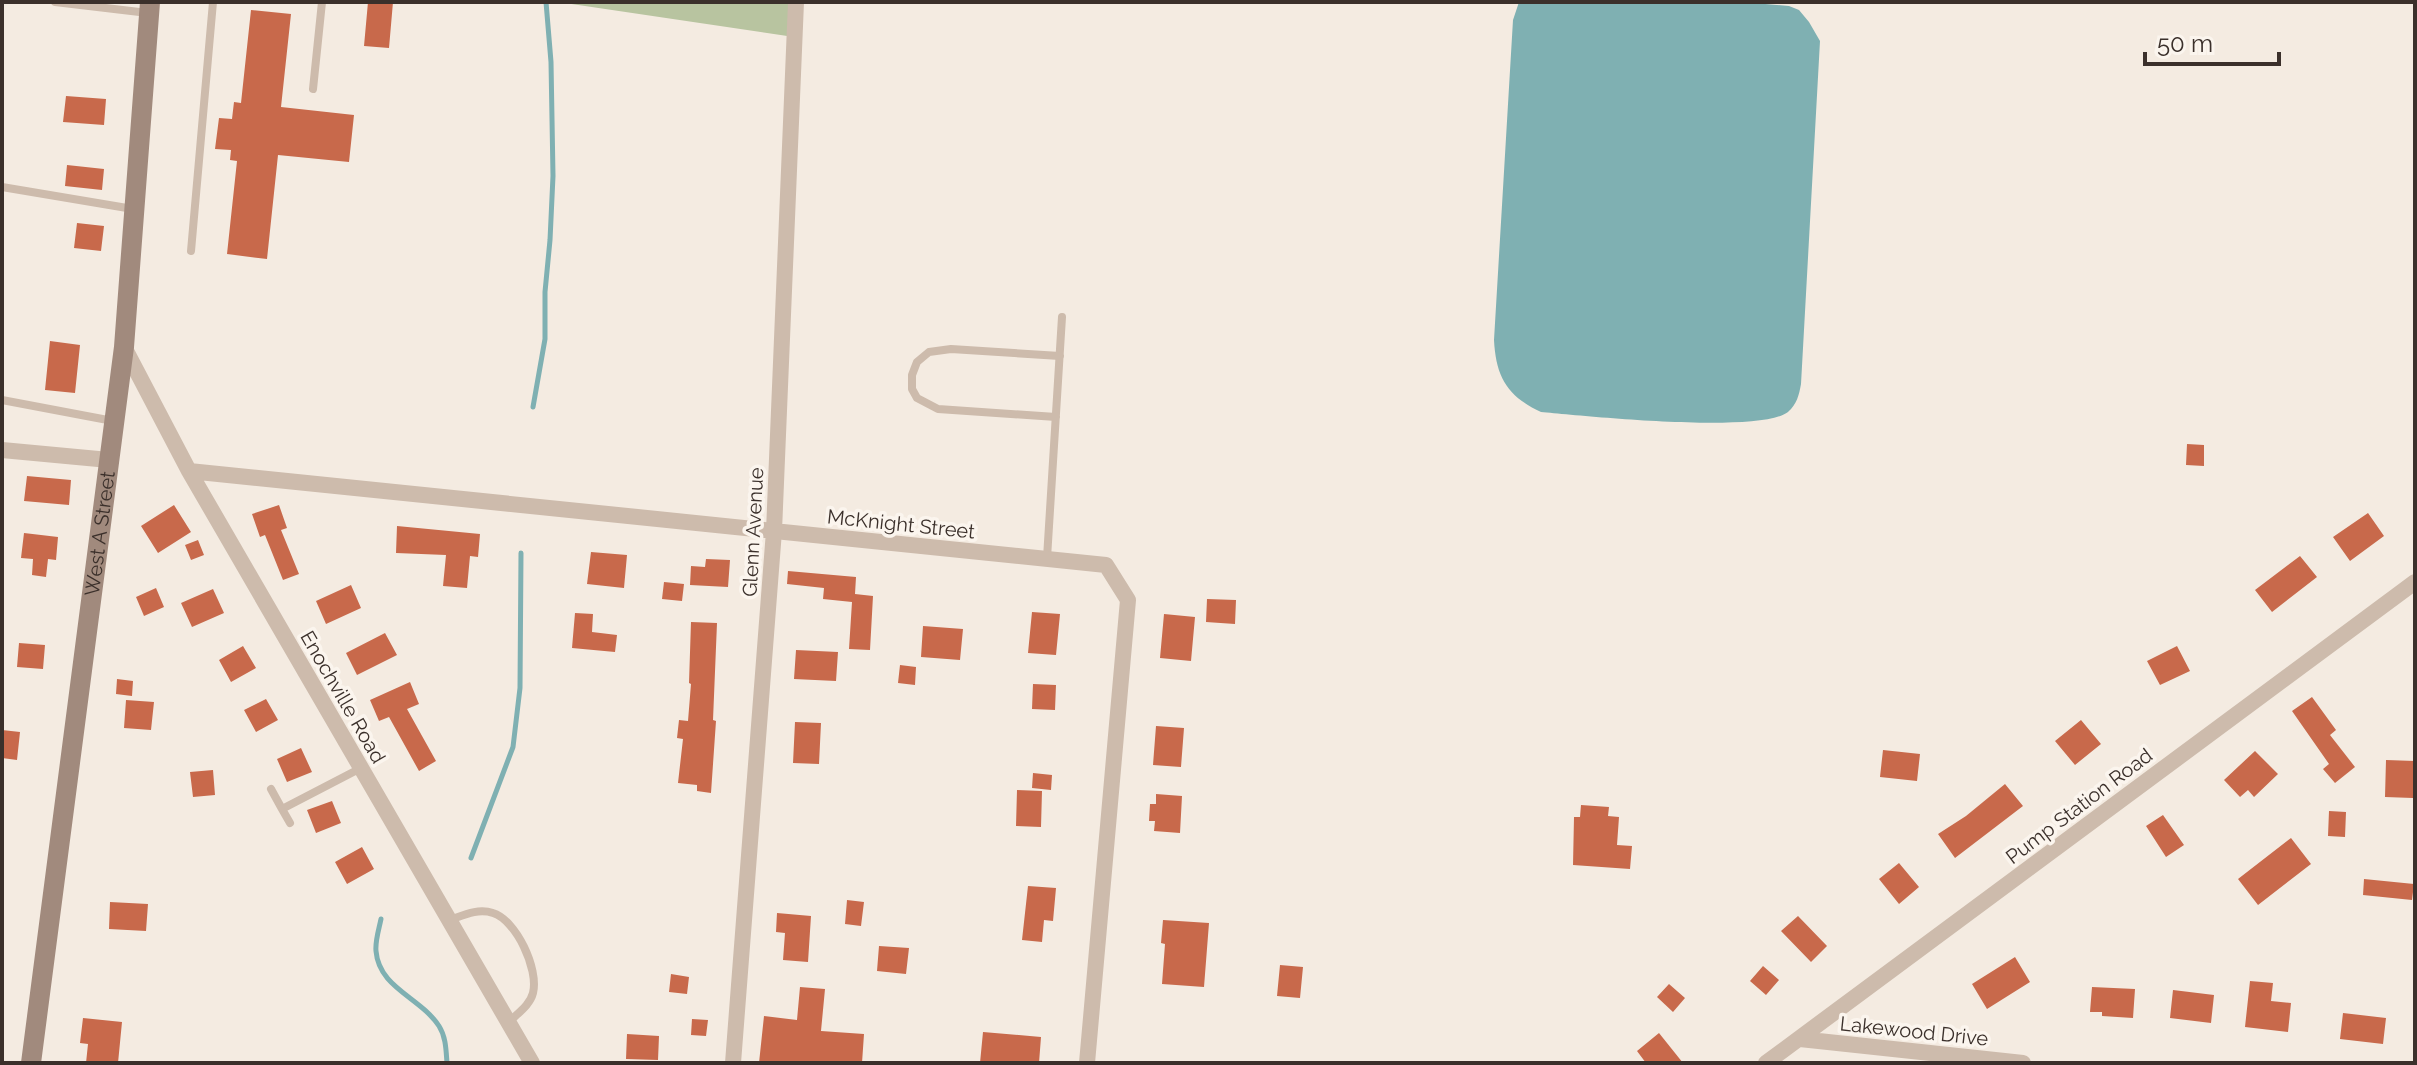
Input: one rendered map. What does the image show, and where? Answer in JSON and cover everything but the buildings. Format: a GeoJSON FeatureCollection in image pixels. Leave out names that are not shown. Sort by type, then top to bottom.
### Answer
{"type":"FeatureCollection","features":[{"type":"Feature","properties":{"kind":"street","name":"Glenn Avenue"},"geometry":{"type":"LineString","coordinates":[[733,1063],[774,531],[796,2]]}},
{"type":"Feature","properties":{"kind":"street","name":"West A Street"},"geometry":{"type":"LineString","coordinates":[[31,1063],[124,347],[149,8]]}},
{"type":"Feature","properties":{"kind":"street","name":"Enochville Road"},"geometry":{"type":"LineString","coordinates":[[124,347],[189,471],[532,1063]]}},
{"type":"Feature","properties":{"kind":"street"},"geometry":{"type":"LineString","coordinates":[[2,450],[109,460]]}},
{"type":"Feature","properties":{"kind":"street","name":"McKnight Street"},"geometry":{"type":"LineString","coordinates":[[189,471],[1106,565],[1128,600],[1087,1063]]}},
{"type":"Feature","properties":{"kind":"street","name":"Pump Station Road"},"geometry":{"type":"LineString","coordinates":[[1766,1063],[2415,582]]}},
{"type":"Feature","properties":{"kind":"street","name":"Lakewood Drive"},"geometry":{"type":"LineString","coordinates":[[1800,1039],[2023,1063]]}},
{"type":"Feature","properties":{"kind":"lane"},"geometry":{"type":"LineString","coordinates":[[55,2],[149,8]]}},
{"type":"Feature","properties":{"kind":"lane"},"geometry":{"type":"LineString","coordinates":[[191,251],[213,2]]}},
{"type":"Feature","properties":{"kind":"lane"},"geometry":{"type":"LineString","coordinates":[[313,89],[322,2]]}},
{"type":"Feature","properties":{"kind":"lane"},"geometry":{"type":"LineString","coordinates":[[2,187],[134,209]]}},
{"type":"Feature","properties":{"kind":"lane"},"geometry":{"type":"LineString","coordinates":[[1047,559],[1062,317]]}},
{"type":"Feature","properties":{"kind":"lane"},"geometry":{"type":"LineString","coordinates":[[1056,417],[938,409],[917,398],[912,389],[912,375],[917,362],[929,352],[951,349],[1060,356]]}},
{"type":"Feature","properties":{"kind":"lane"},"geometry":{"type":"LineString","coordinates":[[2,400],[114,421]]}},
{"type":"Feature","properties":{"kind":"lane"},"geometry":{"type":"LineString","coordinates":[[282,809],[361,768]]}},
{"type":"Feature","properties":{"kind":"lane"},"geometry":{"type":"LineString","coordinates":[[271,789],[290,823]]}},
{"type":"Feature","properties":{"kind":"lane"},"geometry":{"type":"LineString","coordinates":[[449,921],[474,912],[491,912],[507,920],[526,950],[533,973],[533,992],[527,1004],[508,1022]]}},
{"type":"Feature","properties":{"kind":"green space"},"geometry":{"type":"Polygon","coordinates":[[[558,2],[796,2],[794,37],[558,2]]]}},
{"type":"Feature","properties":{"kind":"water"},"geometry":{"type":"Polygon","coordinates":[[[1519,2],[1742,2],[1789,6],[1799,10],[1809,22],[1820,41],[1801,384],[1794,406],[1788,412],[1743,422],[1709,423],[1541,412],[1520,399],[1506,384],[1497,365],[1494,340],[1513,20],[1519,2]]]}},
{"type":"Feature","properties":{"kind":"waterway"},"geometry":{"type":"LineString","coordinates":[[533,407],[545,339],[553,176],[551,62],[546,2]]}},
{"type":"Feature","properties":{"kind":"waterway"},"geometry":{"type":"LineString","coordinates":[[471,858],[513,747],[520,688],[521,553]]}},
{"type":"Feature","properties":{"kind":"waterway"},"geometry":{"type":"LineString","coordinates":[[381,919],[376,947],[379,964],[392,983],[422,1007],[439,1026],[447,1063]]}}]}
